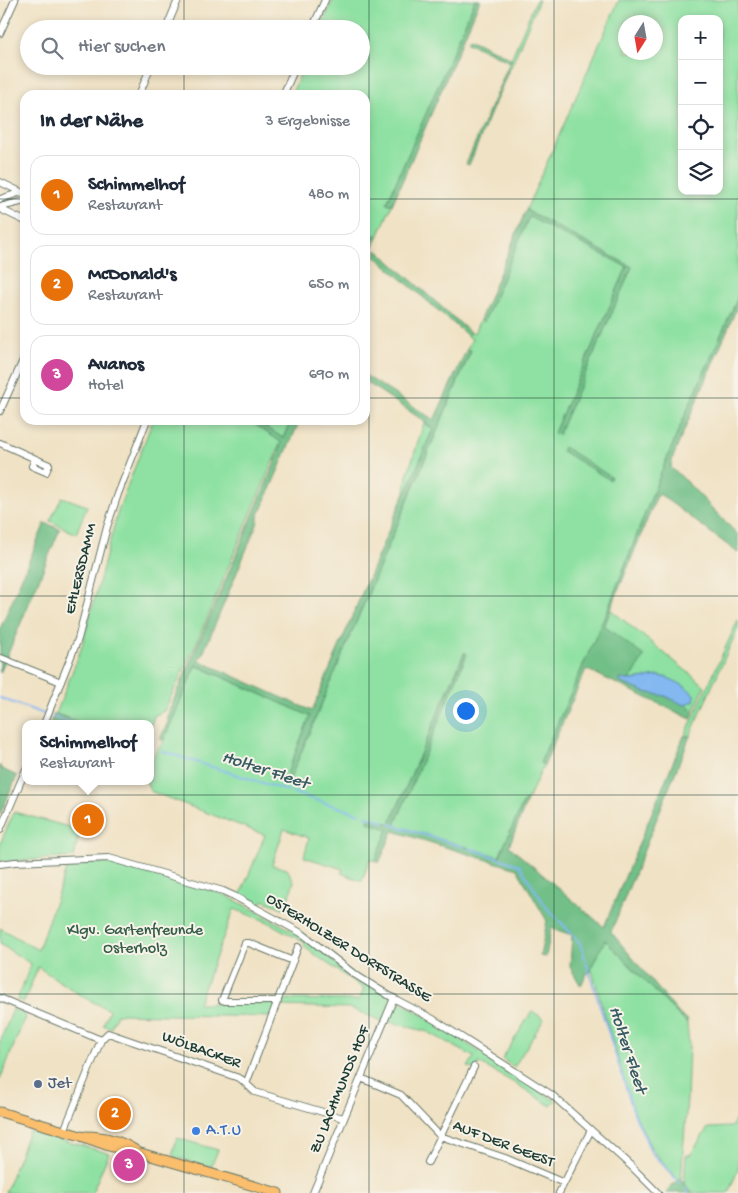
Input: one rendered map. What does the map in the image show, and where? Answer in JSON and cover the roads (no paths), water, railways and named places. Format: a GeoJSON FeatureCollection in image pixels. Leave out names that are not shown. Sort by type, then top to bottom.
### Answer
{"type":"FeatureCollection","features":[{"type":"Feature","properties":{"kind":"main road"},"geometry":{"type":"LineString","coordinates":[[0,1112],[108,1146],[137,1152],[278,1193]]}},
{"type":"Feature","properties":{"kind":"street"},"geometry":{"type":"LineString","coordinates":[[0,33],[15,0]]}},
{"type":"Feature","properties":{"kind":"street"},"geometry":{"type":"LineString","coordinates":[[170,20],[178,0]]}},
{"type":"Feature","properties":{"kind":"street"},"geometry":{"type":"LineString","coordinates":[[316,20],[325,0]]}},
{"type":"Feature","properties":{"kind":"street"},"geometry":{"type":"LineString","coordinates":[[141,90],[147,75]]}},
{"type":"Feature","properties":{"kind":"street"},"geometry":{"type":"LineString","coordinates":[[285,90],[292,75]]}},
{"type":"Feature","properties":{"kind":"street"},"geometry":{"type":"LineString","coordinates":[[0,182],[20,191]]}},
{"type":"Feature","properties":{"kind":"street"},"geometry":{"type":"LineString","coordinates":[[0,199],[20,194]]}},
{"type":"Feature","properties":{"kind":"street"},"geometry":{"type":"LineString","coordinates":[[0,208],[20,202]]}},
{"type":"Feature","properties":{"kind":"street"},"geometry":{"type":"LineString","coordinates":[[0,208],[20,218]]}},
{"type":"Feature","properties":{"kind":"street"},"geometry":{"type":"LineString","coordinates":[[0,411],[20,367]]}},
{"type":"Feature","properties":{"kind":"street","name":"EHLERSDAMM"},"geometry":{"type":"LineString","coordinates":[[46,720],[78,639],[109,520],[133,452],[145,425]]}},
{"type":"Feature","properties":{"kind":"street"},"geometry":{"type":"LineString","coordinates":[[0,443],[35,459]]}},
{"type":"Feature","properties":{"kind":"street"},"geometry":{"type":"LineString","coordinates":[[1,658],[61,682]]}},
{"type":"Feature","properties":{"kind":"street"},"geometry":{"type":"LineString","coordinates":[[0,830],[22,778]]}},
{"type":"Feature","properties":{"kind":"street","name":"OSTERHOLZER DORFSTRASSE"},"geometry":{"type":"LineString","coordinates":[[0,864],[109,858],[223,891],[303,934],[354,974],[433,1019],[557,1099],[658,1193]]}},
{"type":"Feature","properties":{"kind":"street"},"geometry":{"type":"LineString","coordinates":[[278,1001],[222,1000],[245,943],[249,942],[293,961]]}},
{"type":"Feature","properties":{"kind":"street"},"geometry":{"type":"LineString","coordinates":[[246,1084],[298,947]]}},
{"type":"Feature","properties":{"kind":"street","name":"WÖLBACKER"},"geometry":{"type":"LineString","coordinates":[[0,998],[103,1037],[111,1034],[236,1077],[255,1092],[343,1118]]}},
{"type":"Feature","properties":{"kind":"street","name":"ZU LACHMUNDS HOF"},"geometry":{"type":"LineString","coordinates":[[313,1193],[394,998]]}},
{"type":"Feature","properties":{"kind":"street"},"geometry":{"type":"LineString","coordinates":[[64,1131],[103,1037]]}},
{"type":"Feature","properties":{"kind":"street"},"geometry":{"type":"LineString","coordinates":[[428,1162],[474,1067]]}},
{"type":"Feature","properties":{"kind":"street","name":"AUF DER GEEST"},"geometry":{"type":"LineString","coordinates":[[361,1078],[401,1095],[440,1136],[505,1158],[564,1183]]}},
{"type":"Feature","properties":{"kind":"street"},"geometry":{"type":"LineString","coordinates":[[559,1193],[591,1130]]}},
{"type":"Feature","properties":{"kind":"water"},"geometry":{"type":"Polygon","coordinates":[[[659,676],[684,686],[695,696],[694,701],[684,705],[665,696],[644,692],[620,682],[620,679],[635,680],[659,676]]]}},
{"type":"Feature","properties":{"kind":"waterway","name":"Holter Fleet"},"geometry":{"type":"LineString","coordinates":[[0,698],[44,714]]}},
{"type":"Feature","properties":{"kind":"waterway","name":"Holter Fleet"},"geometry":{"type":"LineString","coordinates":[[53,717],[62,720]]}},
{"type":"Feature","properties":{"kind":"waterway","name":"Holter Fleet"},"geometry":{"type":"LineString","coordinates":[[162,751],[360,814]]}},
{"type":"Feature","properties":{"kind":"waterway","name":"Holter Fleet"},"geometry":{"type":"LineString","coordinates":[[366,816],[385,822]]}},
{"type":"Feature","properties":{"kind":"waterway","name":"Holter Fleet"},"geometry":{"type":"LineString","coordinates":[[390,824],[464,847]]}},
{"type":"Feature","properties":{"kind":"waterway","name":"Holter Fleet"},"geometry":{"type":"LineString","coordinates":[[469,848],[519,865],[547,908],[557,918]]}},
{"type":"Feature","properties":{"kind":"waterway","name":"Holter Fleet"},"geometry":{"type":"LineString","coordinates":[[560,921],[580,943],[634,1113],[651,1152],[679,1182]]}},
{"type":"Feature","properties":{"kind":"waterway","name":"Holter Fleet"},"geometry":{"type":"LineString","coordinates":[[685,1188],[689,1193]]}},
{"type":"Feature","properties":{"kind":"place","name":"Schimmelhof"},"geometry":{"type":"Point","coordinates":[88,820]}},
{"type":"Feature","properties":{"kind":"place","name":"Jet"},"geometry":{"type":"Point","coordinates":[38,1084]}},
{"type":"Feature","properties":{"kind":"place","name":"McDonald's"},"geometry":{"type":"Point","coordinates":[115,1114]}},
{"type":"Feature","properties":{"kind":"place","name":"A.T.U"},"geometry":{"type":"Point","coordinates":[196,1131]}},
{"type":"Feature","properties":{"kind":"place","name":"Avanos"},"geometry":{"type":"Point","coordinates":[129,1165]}},
{"type":"Feature","properties":{"kind":"park label","name":"Klgv. Gartenfreunde Osterholz"},"geometry":{"type":"Point","coordinates":[135,940]}}]}
